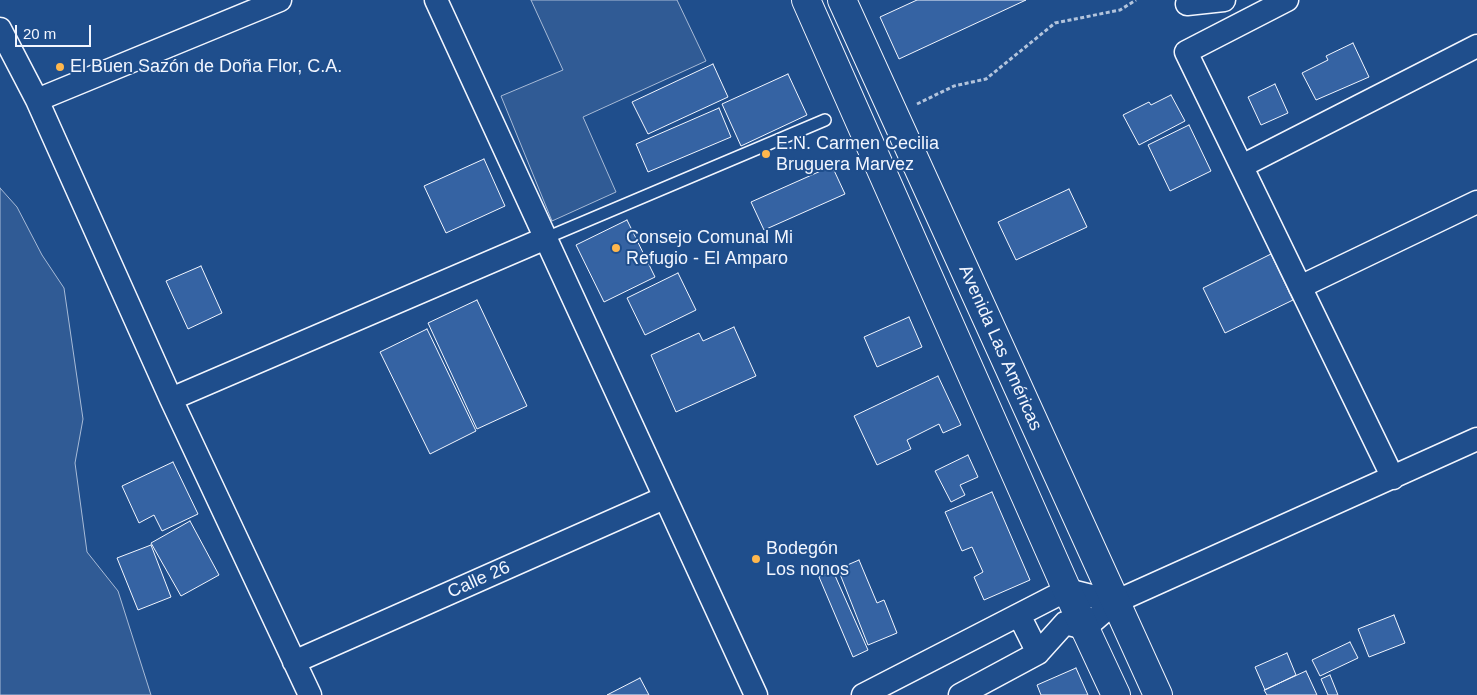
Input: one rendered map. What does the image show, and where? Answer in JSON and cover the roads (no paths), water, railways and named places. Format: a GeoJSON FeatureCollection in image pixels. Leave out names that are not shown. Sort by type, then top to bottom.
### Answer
{"type":"FeatureCollection","features":[{"type":"Feature","properties":{"kind":"main road","name":"Avenida Las Américas"},"geometry":{"type":"LineString","coordinates":[[806,0],[1067,590],[1116,695]]}},
{"type":"Feature","properties":{"kind":"main road","name":"Avenida Las Américas"},"geometry":{"type":"LineString","coordinates":[[843,0],[1158,695]]}},
{"type":"Feature","properties":{"kind":"street"},"geometry":{"type":"LineString","coordinates":[[37,100],[280,0]]}},
{"type":"Feature","properties":{"kind":"street"},"geometry":{"type":"LineString","coordinates":[[436,0],[756,695]]}},
{"type":"Feature","properties":{"kind":"street"},"geometry":{"type":"LineString","coordinates":[[1187,4],[1224,0]]}},
{"type":"Feature","properties":{"kind":"street"},"geometry":{"type":"LineString","coordinates":[[1287,0],[1186,52],[1393,478]]}},
{"type":"Feature","properties":{"kind":"street"},"geometry":{"type":"LineString","coordinates":[[0,29],[37,100],[171,399],[310,695]]}},
{"type":"Feature","properties":{"kind":"street"},"geometry":{"type":"LineString","coordinates":[[1242,166],[1477,46]]}},
{"type":"Feature","properties":{"kind":"street"},"geometry":{"type":"LineString","coordinates":[[1300,287],[1477,202]]}},
{"type":"Feature","properties":{"kind":"street"},"geometry":{"type":"LineString","coordinates":[[171,399],[546,238]]}},
{"type":"Feature","properties":{"kind":"street"},"geometry":{"type":"LineString","coordinates":[[960,695],[1038,653],[1065,623],[1085,628],[1115,602],[1477,439]]}},
{"type":"Feature","properties":{"kind":"street","name":"Calle 26"},"geometry":{"type":"LineString","coordinates":[[294,662],[664,498]]}},
{"type":"Feature","properties":{"kind":"street"},"geometry":{"type":"LineString","coordinates":[[863,695],[1067,590],[1115,602]]}},
{"type":"Feature","properties":{"kind":"street"},"geometry":{"type":"LineString","coordinates":[[1019,615],[1038,653]]}},
{"type":"Feature","properties":{"kind":"lane"},"geometry":{"type":"LineString","coordinates":[[546,238],[825,120]]}},
{"type":"Feature","properties":{"kind":"place","name":"El Buen Sazón de Doña Flor, C.A."},"geometry":{"type":"Point","coordinates":[60,67]}},
{"type":"Feature","properties":{"kind":"place","name":"E.N. Carmen Cecilia Bruguera Marvez"},"geometry":{"type":"Point","coordinates":[766,154]}},
{"type":"Feature","properties":{"kind":"place","name":"Consejo Comunal Mi Refugio - El Amparo"},"geometry":{"type":"Point","coordinates":[616,248]}},
{"type":"Feature","properties":{"kind":"place","name":"Bodegón Los nonos"},"geometry":{"type":"Point","coordinates":[756,559]}}]}
